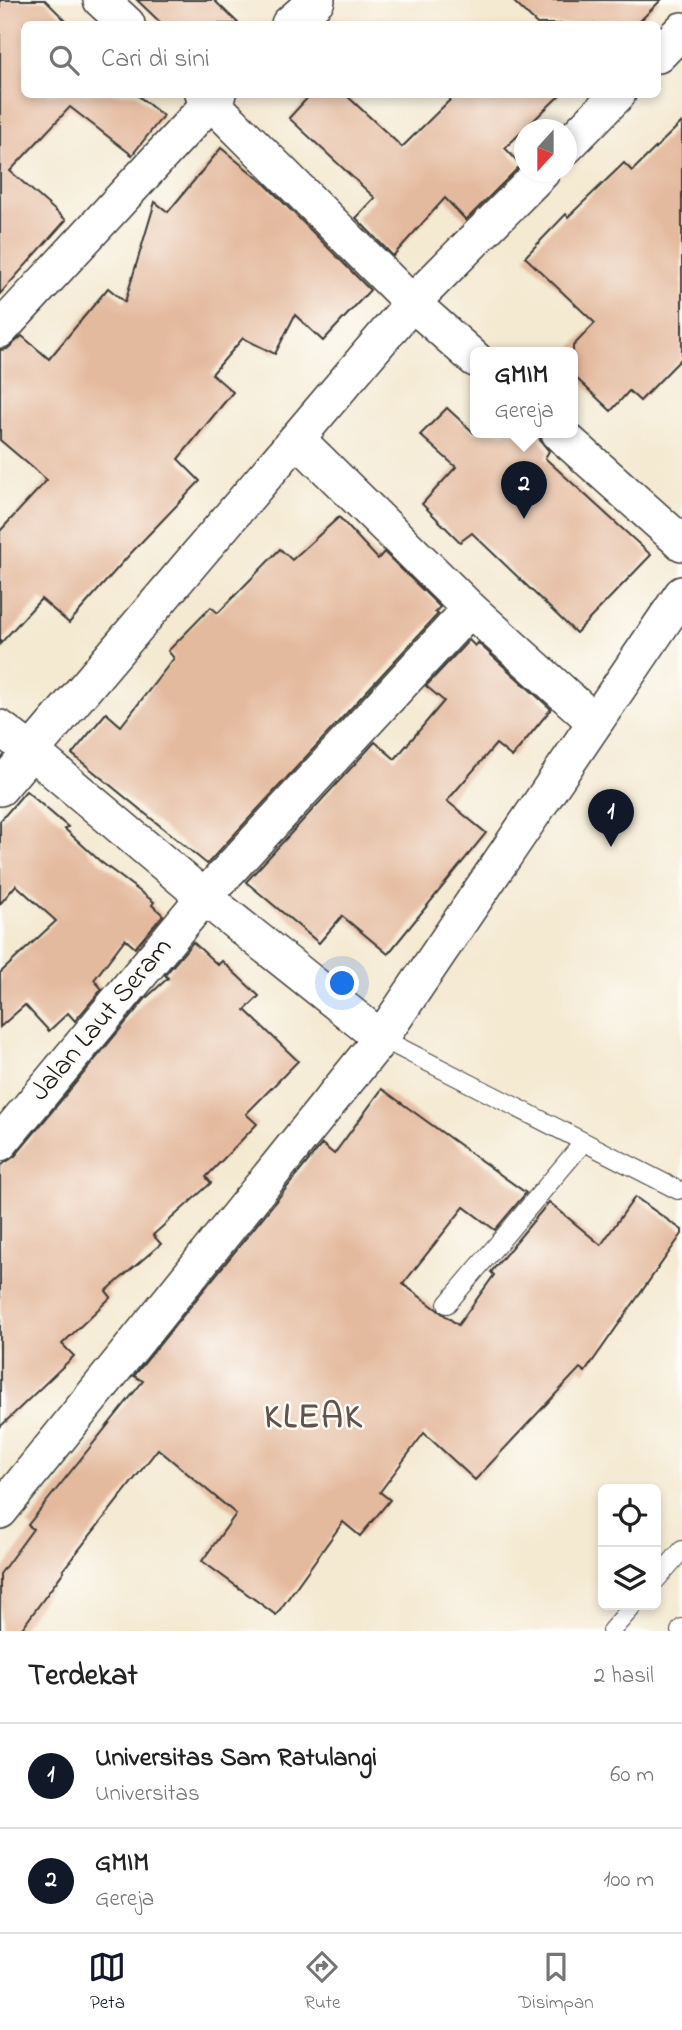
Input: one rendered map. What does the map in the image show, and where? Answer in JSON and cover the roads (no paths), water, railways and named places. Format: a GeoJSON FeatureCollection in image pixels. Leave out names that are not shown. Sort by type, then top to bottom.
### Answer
{"type":"FeatureCollection","features":[{"type":"Feature","properties":{"kind":"street"},"geometry":{"type":"LineString","coordinates":[[101,0],[124,21]]}},
{"type":"Feature","properties":{"kind":"street"},"geometry":{"type":"LineString","coordinates":[[292,21],[317,0]]}},
{"type":"Feature","properties":{"kind":"street"},"geometry":{"type":"LineString","coordinates":[[661,51],[682,30]]}},
{"type":"Feature","properties":{"kind":"street"},"geometry":{"type":"LineString","coordinates":[[0,330],[210,98]]}},
{"type":"Feature","properties":{"kind":"street"},"geometry":{"type":"LineString","coordinates":[[212,98],[412,303],[470,355]]}},
{"type":"Feature","properties":{"kind":"street"},"geometry":{"type":"LineString","coordinates":[[577,136],[614,98]]}},
{"type":"Feature","properties":{"kind":"street"},"geometry":{"type":"LineString","coordinates":[[0,788],[412,303],[532,182]]}},
{"type":"Feature","properties":{"kind":"street"},"geometry":{"type":"LineString","coordinates":[[565,438],[682,543]]}},
{"type":"Feature","properties":{"kind":"street"},"geometry":{"type":"LineString","coordinates":[[298,440],[470,609],[595,722]]}},
{"type":"Feature","properties":{"kind":"street"},"geometry":{"type":"LineString","coordinates":[[3,1501],[381,1038],[682,594]]}},
{"type":"Feature","properties":{"kind":"street","name":"Jalan Laut Seram"},"geometry":{"type":"LineString","coordinates":[[0,1143],[204,897],[470,609]]}},
{"type":"Feature","properties":{"kind":"street"},"geometry":{"type":"LineString","coordinates":[[0,728],[33,752],[204,897],[381,1038]]}},
{"type":"Feature","properties":{"kind":"lane"},"geometry":{"type":"LineString","coordinates":[[381,1038],[678,1190]]}},
{"type":"Feature","properties":{"kind":"lane"},"geometry":{"type":"LineString","coordinates":[[447,1304],[583,1143]]}},
{"type":"Feature","properties":{"kind":"lane"},"geometry":{"type":"LineString","coordinates":[[661,1574],[682,1550]]}},
{"type":"Feature","properties":{"kind":"lane"},"geometry":{"type":"LineString","coordinates":[[611,1631],[630,1610]]}},
{"type":"Feature","properties":{"kind":"place","name":"GMIM"},"geometry":{"type":"Point","coordinates":[524,519]}},
{"type":"Feature","properties":{"kind":"place","name":"Universitas Sam Ratulangi"},"geometry":{"type":"Point","coordinates":[611,847]}},
{"type":"Feature","properties":{"kind":"district","name":"KLEAK"},"geometry":{"type":"Point","coordinates":[314,1418]}}]}
